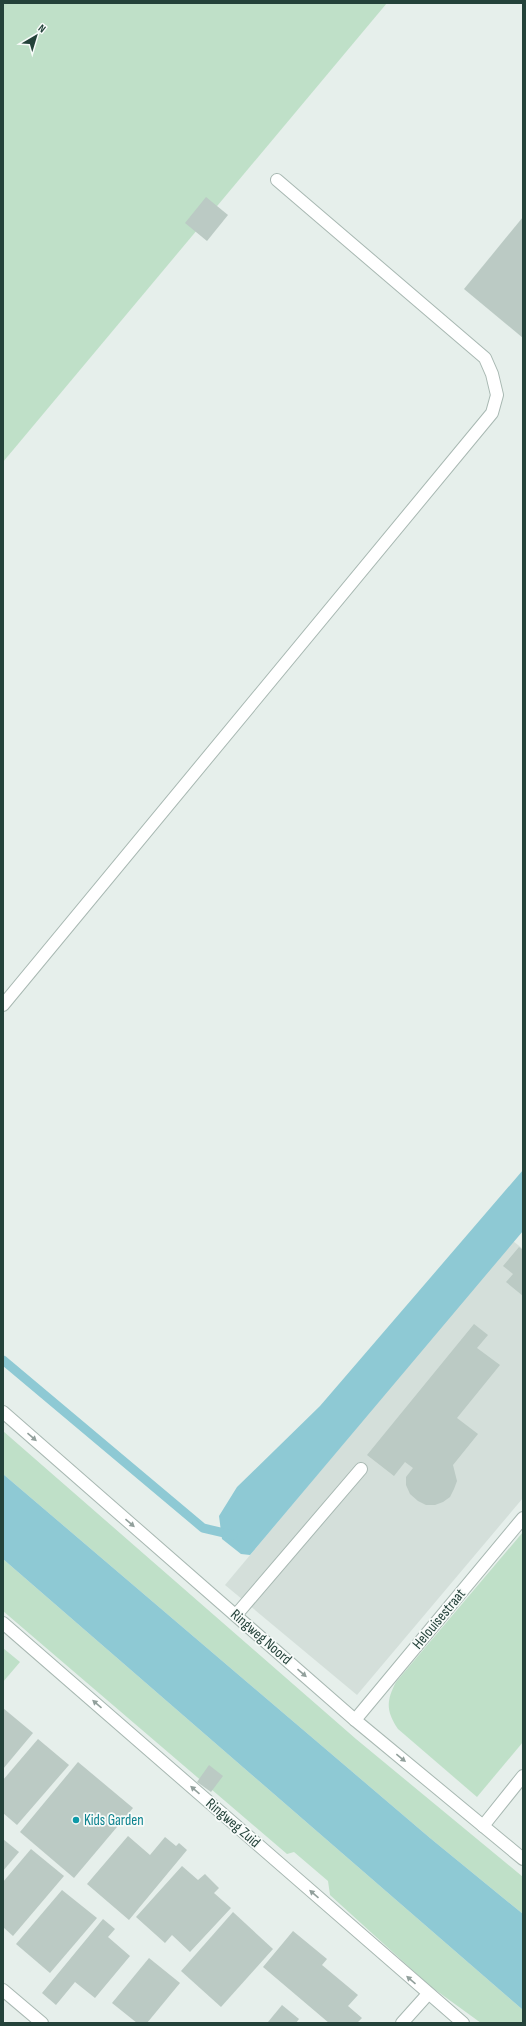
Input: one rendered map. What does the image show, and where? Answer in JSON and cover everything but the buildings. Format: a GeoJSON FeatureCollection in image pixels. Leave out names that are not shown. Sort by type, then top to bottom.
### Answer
{"type":"FeatureCollection","features":[{"type":"Feature","properties":{"kind":"street"},"geometry":{"type":"LineString","coordinates":[[3,1005],[492,413],[496,395],[492,374],[485,358],[277,180]]}},
{"type":"Feature","properties":{"kind":"street","name":"Ringweg Noord"},"geometry":{"type":"LineString","coordinates":[[3,1412],[355,1720],[523,1859]]}},
{"type":"Feature","properties":{"kind":"street"},"geometry":{"type":"LineString","coordinates":[[236,1615],[361,1469]]}},
{"type":"Feature","properties":{"kind":"street","name":"Helouisestraat"},"geometry":{"type":"LineString","coordinates":[[355,1720],[523,1518]]}},
{"type":"Feature","properties":{"kind":"street","name":"Ringweg Zuid"},"geometry":{"type":"LineString","coordinates":[[3,1623],[463,2023]]}},
{"type":"Feature","properties":{"kind":"street"},"geometry":{"type":"LineString","coordinates":[[483,1826],[523,1776]]}},
{"type":"Feature","properties":{"kind":"street"},"geometry":{"type":"LineString","coordinates":[[3,1990],[42,2023]]}},
{"type":"Feature","properties":{"kind":"street"},"geometry":{"type":"LineString","coordinates":[[402,2023],[428,1994]]}},
{"type":"Feature","properties":{"kind":"shaded area"},"geometry":{"type":"Polygon","coordinates":[[[513,1241],[523,1249],[523,1498],[357,1695],[225,1585],[513,1241]]]}},
{"type":"Feature","properties":{"kind":"green space"},"geometry":{"type":"Polygon","coordinates":[[[3,3],[387,3],[3,462],[3,3]]]}},
{"type":"Feature","properties":{"kind":"green space"},"geometry":{"type":"Polygon","coordinates":[[[3,1431],[356,1739],[523,1877],[523,1914],[430,1838],[3,1474],[3,1431]]]}},
{"type":"Feature","properties":{"kind":"green space"},"geometry":{"type":"Polygon","coordinates":[[[523,1532],[523,1742],[477,1797],[398,1729],[389,1711],[389,1700],[396,1682],[523,1532]]]}},
{"type":"Feature","properties":{"kind":"green space"},"geometry":{"type":"Polygon","coordinates":[[[3,1559],[523,2010],[523,2023],[481,2023],[430,1986],[330,1895],[328,1881],[294,1852],[287,1854],[3,1611],[3,1559]]]}},
{"type":"Feature","properties":{"kind":"green space"},"geometry":{"type":"Polygon","coordinates":[[[3,1648],[20,1662],[3,1682],[3,1648]]]}},
{"type":"Feature","properties":{"kind":"water"},"geometry":{"type":"Polygon","coordinates":[[[523,1170],[523,1231],[250,1555],[241,1554],[222,1539],[219,1516],[237,1487],[320,1406],[523,1170]]]}},
{"type":"Feature","properties":{"kind":"water"},"geometry":{"type":"Polygon","coordinates":[[[3,1474],[430,1838],[523,1914],[523,2010],[3,1559],[3,1474]]]}},
{"type":"Feature","properties":{"kind":"waterway"},"geometry":{"type":"LineString","coordinates":[[3,1360],[203,1528],[233,1535]]}},
{"type":"Feature","properties":{"kind":"place","name":"Kids Garden"},"geometry":{"type":"Point","coordinates":[76,1820]}}]}
